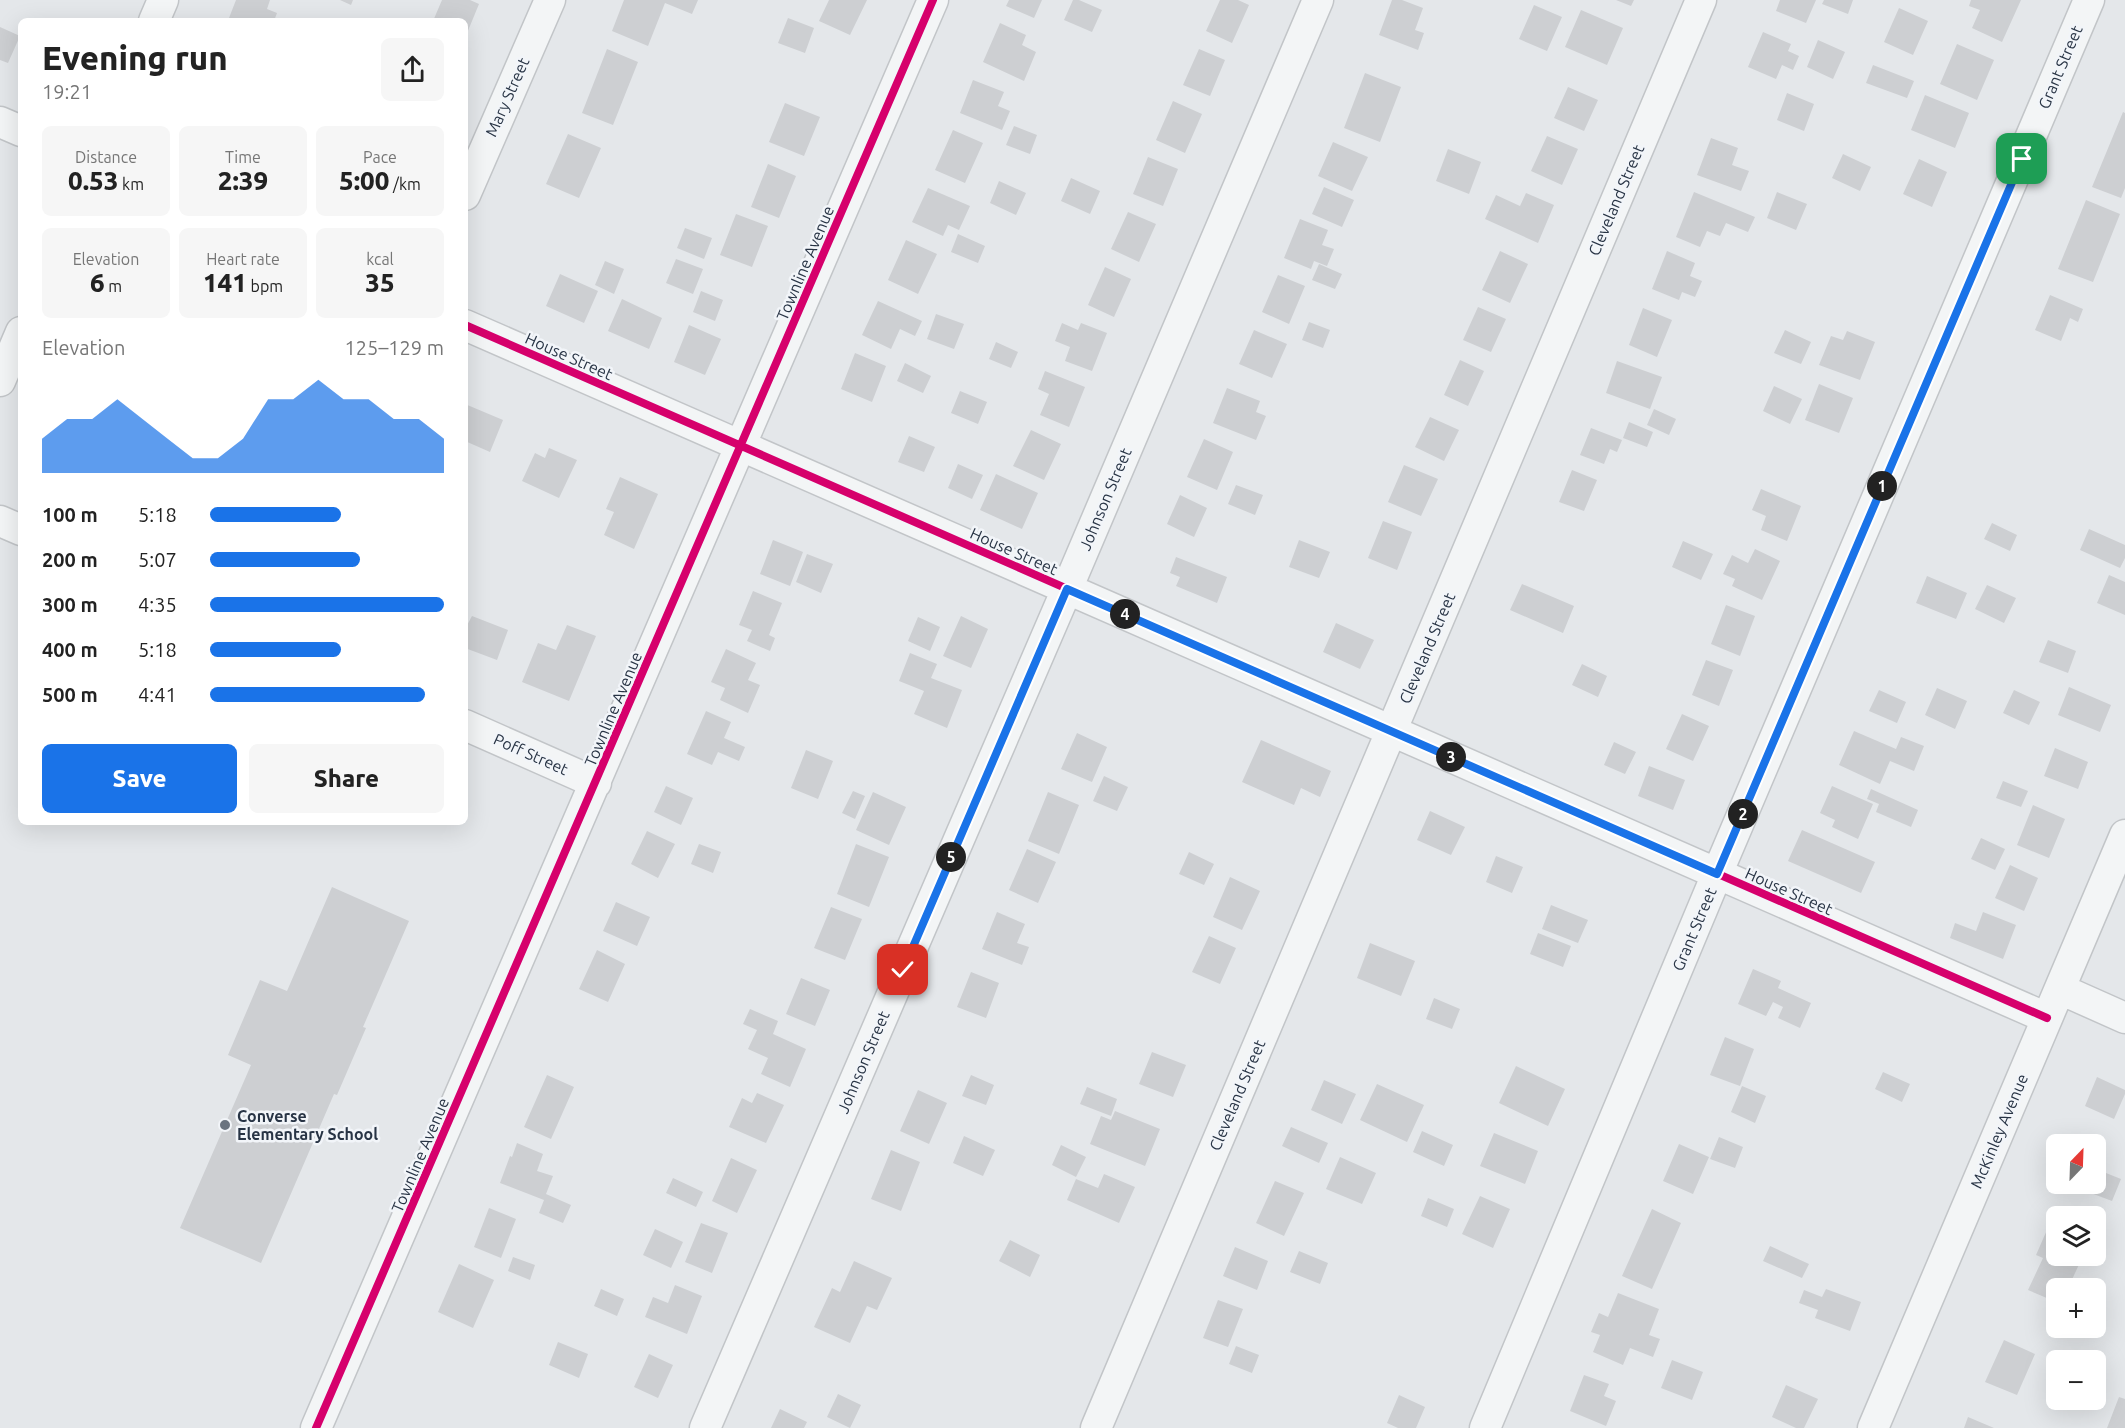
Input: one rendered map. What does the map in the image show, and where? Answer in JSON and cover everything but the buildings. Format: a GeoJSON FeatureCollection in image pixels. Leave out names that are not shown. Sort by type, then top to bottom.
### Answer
{"type":"FeatureCollection","features":[{"type":"Feature","properties":{"kind":"street"},"geometry":{"type":"LineString","coordinates":[[155,18],[163,0]]}},
{"type":"Feature","properties":{"kind":"street","name":"Mary Street"},"geometry":{"type":"LineString","coordinates":[[468,188],[550,0]]}},
{"type":"Feature","properties":{"kind":"street","name":"Townline Avenue"},"geometry":{"type":"LineString","coordinates":[[316,1428],[933,0]]}},
{"type":"Feature","properties":{"kind":"street","name":"Johnson Street"},"geometry":{"type":"LineString","coordinates":[[705,1428],[1318,0]]}},
{"type":"Feature","properties":{"kind":"street","name":"Cleveland Street"},"geometry":{"type":"LineString","coordinates":[[1096,1428],[1701,0]]}},
{"type":"Feature","properties":{"kind":"street","name":"Grant Street"},"geometry":{"type":"LineString","coordinates":[[1485,1428],[1717,874],[2089,0]]}},
{"type":"Feature","properties":{"kind":"street"},"geometry":{"type":"LineString","coordinates":[[0,122],[18,130]]}},
{"type":"Feature","properties":{"kind":"street","name":"House Street"},"geometry":{"type":"LineString","coordinates":[[468,326],[2047,1018]]}},
{"type":"Feature","properties":{"kind":"street"},"geometry":{"type":"LineString","coordinates":[[0,381],[18,339]]}},
{"type":"Feature","properties":{"kind":"street"},"geometry":{"type":"LineString","coordinates":[[0,521],[18,529]]}},
{"type":"Feature","properties":{"kind":"street","name":"Poff Street"},"geometry":{"type":"LineString","coordinates":[[468,726],[596,783]]}},
{"type":"Feature","properties":{"kind":"street","name":"McKinley Avenue"},"geometry":{"type":"LineString","coordinates":[[1873,1428],[2125,835]]}},
{"type":"Feature","properties":{"kind":"street"},"geometry":{"type":"LineString","coordinates":[[2060,989],[2125,1018]]}},
{"type":"Feature","properties":{"kind":"cycle path"},"geometry":{"type":"LineString","coordinates":[[316,1428],[933,0]]}},
{"type":"Feature","properties":{"kind":"cycle path"},"geometry":{"type":"LineString","coordinates":[[468,326],[2047,1018]]}},
{"type":"Feature","properties":{"kind":"place","name":"Converse Elementary School"},"geometry":{"type":"Point","coordinates":[225,1125]}},
{"type":"Feature","properties":{"kind":"route"},"geometry":{"type":"LineString","coordinates":[[903,970],[1067,589],[1717,874],[2022,159]]}}]}
